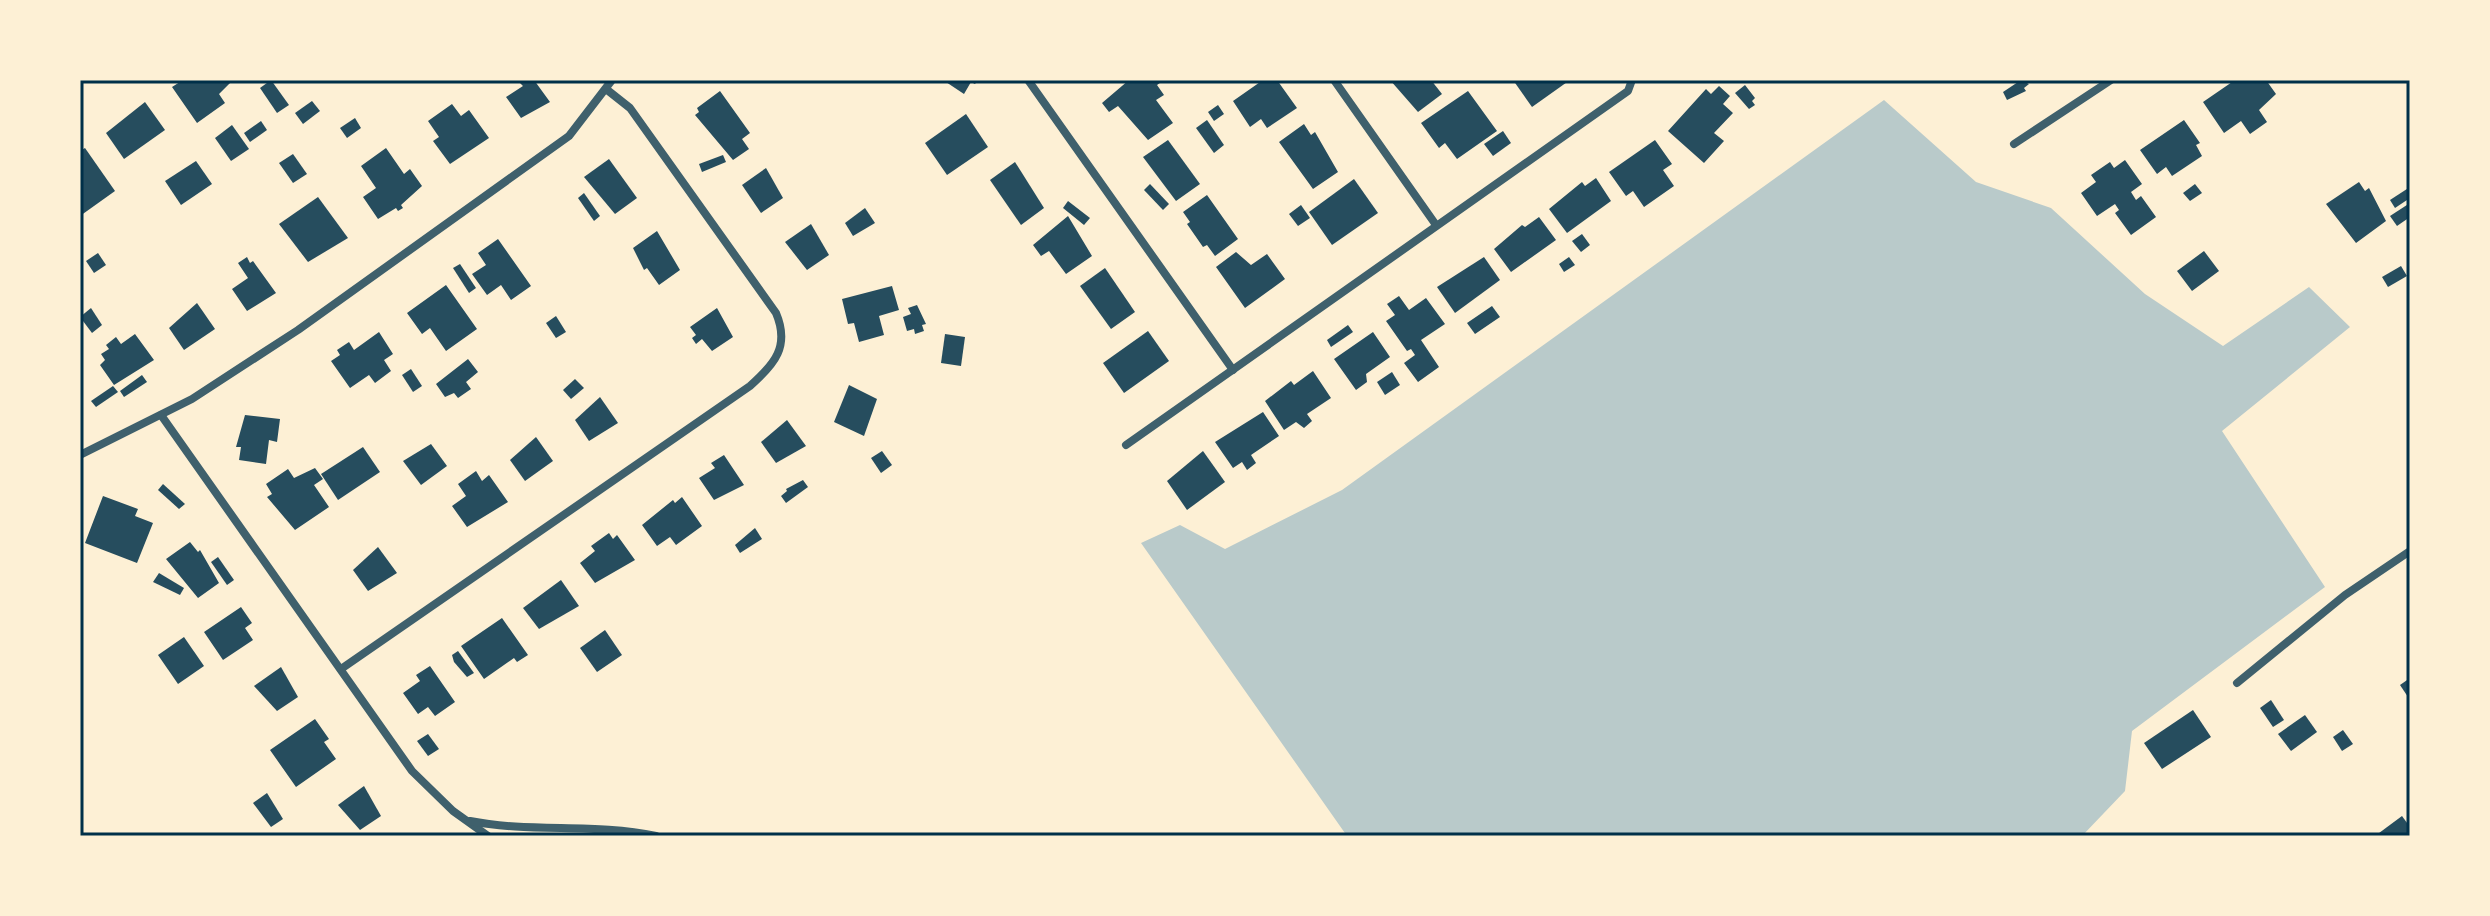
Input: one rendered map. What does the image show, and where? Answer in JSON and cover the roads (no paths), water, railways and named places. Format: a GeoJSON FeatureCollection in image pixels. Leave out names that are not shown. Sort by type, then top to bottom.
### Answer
{"type":"FeatureCollection","features":[{"type":"Feature","properties":{"kind":"street"},"geometry":{"type":"LineString","coordinates":[[1028,80],[1233,370]]}},
{"type":"Feature","properties":{"kind":"street"},"geometry":{"type":"LineString","coordinates":[[1334,80],[1436,225]]}},
{"type":"Feature","properties":{"kind":"street"},"geometry":{"type":"LineString","coordinates":[[1126,445],[1628,91],[1632,80]]}},
{"type":"Feature","properties":{"kind":"street"},"geometry":{"type":"LineString","coordinates":[[2014,144],[2111,80]]}},
{"type":"Feature","properties":{"kind":"street"},"geometry":{"type":"LineString","coordinates":[[80,455],[161,415],[298,330],[569,136],[609,83],[755,281],[780,323],[780,353],[772,366],[695,423],[341,669]]}},
{"type":"Feature","properties":{"kind":"street"},"geometry":{"type":"LineString","coordinates":[[161,415],[412,771],[465,820],[488,836]]}},
{"type":"Feature","properties":{"kind":"street"},"geometry":{"type":"LineString","coordinates":[[2237,683],[2345,595],[2410,551]]}},
{"type":"Feature","properties":{"kind":"street"},"geometry":{"type":"LineString","coordinates":[[465,820],[509,829],[630,832],[656,836]]}}]}
